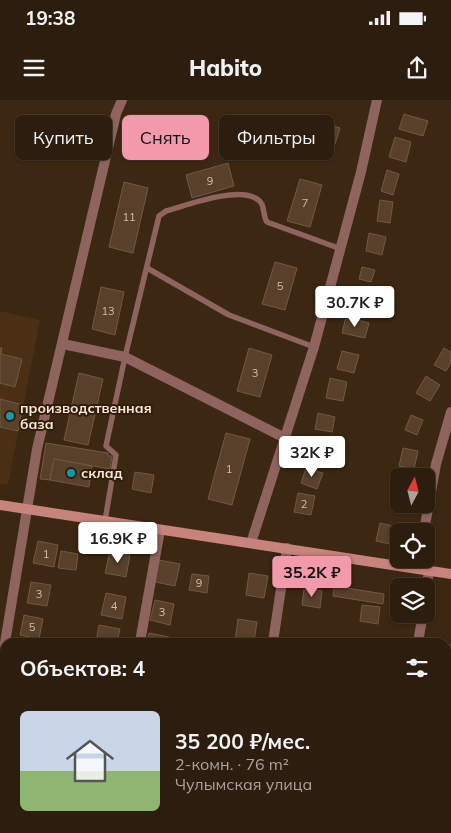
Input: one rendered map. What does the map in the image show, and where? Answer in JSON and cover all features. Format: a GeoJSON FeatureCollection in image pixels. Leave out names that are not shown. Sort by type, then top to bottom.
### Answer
{"type":"FeatureCollection","features":[{"type":"Feature","properties":{"kind":"street"},"geometry":{"type":"LineString","coordinates":[[6,638],[37,449],[116,114],[122,100]]}},
{"type":"Feature","properties":{"kind":"street"},"geometry":{"type":"LineString","coordinates":[[252,543],[314,346],[364,163],[377,100]]}},
{"type":"Feature","properties":{"kind":"street"},"geometry":{"type":"LineString","coordinates":[[63,344],[125,357],[285,438]]}},
{"type":"Feature","properties":{"kind":"street"},"geometry":{"type":"LineString","coordinates":[[425,523],[436,464],[451,412]]}},
{"type":"Feature","properties":{"kind":"street"},"geometry":{"type":"LineString","coordinates":[[0,505],[160,530],[390,560]]}},
{"type":"Feature","properties":{"kind":"street"},"geometry":{"type":"LineString","coordinates":[[141,638],[160,530]]}},
{"type":"Feature","properties":{"kind":"street"},"geometry":{"type":"LineString","coordinates":[[274,638],[287,548]]}},
{"type":"Feature","properties":{"kind":"street"},"geometry":{"type":"LineString","coordinates":[[425,568],[429,571],[451,574]]}},
{"type":"Feature","properties":{"kind":"street"},"geometry":{"type":"LineString","coordinates":[[428,578],[429,571]]}},
{"type":"Feature","properties":{"kind":"street"},"geometry":{"type":"LineString","coordinates":[[419,638],[421,623]]}},
{"type":"Feature","properties":{"kind":"lane"},"geometry":{"type":"LineString","coordinates":[[105,521],[116,455],[106,446],[125,357],[160,216],[166,211],[237,193],[257,198],[263,205],[264,218],[267,222],[340,249]]}},
{"type":"Feature","properties":{"kind":"lane"},"geometry":{"type":"LineString","coordinates":[[147,268],[229,316],[314,346]]}},
{"type":"Feature","properties":{"kind":"shaded area","name":"производственная база"},"geometry":{"type":"Polygon","coordinates":[[[0,311],[40,320],[8,485],[0,484],[0,311]]]}},
{"type":"Feature","properties":{"kind":"building"},"geometry":{"type":"Polygon","coordinates":[[[404,114],[428,121],[423,136],[399,129],[404,114]]]}},
{"type":"Feature","properties":{"kind":"building"},"geometry":{"type":"Polygon","coordinates":[[[334,126],[340,128],[334,144],[334,126]]]}},
{"type":"Feature","properties":{"kind":"building"},"geometry":{"type":"Polygon","coordinates":[[[395,137],[411,142],[406,162],[389,157],[395,137]]]}},
{"type":"Feature","properties":{"kind":"building"},"geometry":{"type":"Polygon","coordinates":[[[228,163],[234,186],[192,198],[186,175],[228,163]]]}},
{"type":"Feature","properties":{"kind":"building"},"geometry":{"type":"Polygon","coordinates":[[[387,170],[399,174],[393,195],[381,191],[387,170]]]}},
{"type":"Feature","properties":{"kind":"building"},"geometry":{"type":"Polygon","coordinates":[[[300,179],[322,185],[310,227],[287,221],[300,179]]]}},
{"type":"Feature","properties":{"kind":"building"},"geometry":{"type":"Polygon","coordinates":[[[124,182],[148,188],[133,253],[109,247],[124,182]]]}},
{"type":"Feature","properties":{"kind":"building"},"geometry":{"type":"Polygon","coordinates":[[[380,200],[393,202],[390,223],[377,221],[380,200]]]}},
{"type":"Feature","properties":{"kind":"building"},"geometry":{"type":"Polygon","coordinates":[[[369,233],[386,237],[382,255],[366,251],[369,233]]]}},
{"type":"Feature","properties":{"kind":"building"},"geometry":{"type":"Polygon","coordinates":[[[275,262],[297,268],[285,310],[262,304],[275,262]]]}},
{"type":"Feature","properties":{"kind":"building"},"geometry":{"type":"Polygon","coordinates":[[[362,267],[375,270],[371,282],[359,279],[362,267]]]}},
{"type":"Feature","properties":{"kind":"building"},"geometry":{"type":"Polygon","coordinates":[[[101,287],[124,292],[115,335],[92,329],[101,287]]]}},
{"type":"Feature","properties":{"kind":"building"},"geometry":{"type":"Polygon","coordinates":[[[353,291],[370,296],[365,311],[348,306],[353,291]]]}},
{"type":"Feature","properties":{"kind":"building"},"geometry":{"type":"Polygon","coordinates":[[[346,317],[369,323],[365,338],[342,333],[346,317]]]}},
{"type":"Feature","properties":{"kind":"building","name":"производственная база"},"geometry":{"type":"Polygon","coordinates":[[[0,348],[2,348],[1,354],[22,359],[15,387],[0,383],[0,348]]]}},
{"type":"Feature","properties":{"kind":"building"},"geometry":{"type":"Polygon","coordinates":[[[249,348],[272,355],[260,397],[237,391],[249,348]]]}},
{"type":"Feature","properties":{"kind":"building"},"geometry":{"type":"Polygon","coordinates":[[[444,348],[451,352],[451,362],[446,371],[434,365],[444,348]]]}},
{"type":"Feature","properties":{"kind":"building"},"geometry":{"type":"Polygon","coordinates":[[[342,351],[359,355],[354,373],[337,369],[342,351]]]}},
{"type":"Feature","properties":{"kind":"building"},"geometry":{"type":"Polygon","coordinates":[[[79,373],[103,379],[88,445],[64,440],[79,373]]]}},
{"type":"Feature","properties":{"kind":"building"},"geometry":{"type":"Polygon","coordinates":[[[426,376],[440,385],[430,401],[416,393],[426,376]]]}},
{"type":"Feature","properties":{"kind":"building"},"geometry":{"type":"Polygon","coordinates":[[[330,378],[347,382],[343,401],[326,398],[330,378]]]}},
{"type":"Feature","properties":{"kind":"building","name":"производственная база"},"geometry":{"type":"Polygon","coordinates":[[[0,399],[23,405],[18,431],[0,427],[0,399]]]}},
{"type":"Feature","properties":{"kind":"building"},"geometry":{"type":"Polygon","coordinates":[[[318,413],[335,417],[332,432],[315,429],[318,413]]]}},
{"type":"Feature","properties":{"kind":"building"},"geometry":{"type":"Polygon","coordinates":[[[411,415],[423,420],[417,435],[405,430],[411,415]]]}},
{"type":"Feature","properties":{"kind":"building"},"geometry":{"type":"Polygon","coordinates":[[[226,433],[250,439],[232,505],[208,499],[226,433]]]}},
{"type":"Feature","properties":{"kind":"building"},"geometry":{"type":"Polygon","coordinates":[[[313,439],[330,443],[326,459],[309,455],[313,439]]]}},
{"type":"Feature","properties":{"kind":"building"},"geometry":{"type":"Polygon","coordinates":[[[46,443],[108,453],[108,456],[112,456],[110,469],[54,459],[50,480],[40,479],[46,443]]]}},
{"type":"Feature","properties":{"kind":"building"},"geometry":{"type":"Polygon","coordinates":[[[403,448],[418,451],[414,468],[399,466],[403,448]]]}},
{"type":"Feature","properties":{"kind":"building","name":"склад"},"geometry":{"type":"Polygon","coordinates":[[[54,459],[92,466],[89,487],[50,480],[54,459]]]}},
{"type":"Feature","properties":{"kind":"building"},"geometry":{"type":"Polygon","coordinates":[[[306,468],[323,473],[317,489],[301,483],[306,468]]]}},
{"type":"Feature","properties":{"kind":"building"},"geometry":{"type":"Polygon","coordinates":[[[135,472],[154,475],[151,493],[132,489],[135,472]]]}},
{"type":"Feature","properties":{"kind":"building"},"geometry":{"type":"Polygon","coordinates":[[[298,493],[315,496],[311,515],[294,512],[298,493]]]}},
{"type":"Feature","properties":{"kind":"building"},"geometry":{"type":"Polygon","coordinates":[[[380,523],[390,525],[390,544],[376,541],[380,523]]]}},
{"type":"Feature","properties":{"kind":"building"},"geometry":{"type":"Polygon","coordinates":[[[38,541],[58,545],[54,567],[33,563],[38,541]]]}},
{"type":"Feature","properties":{"kind":"building"},"geometry":{"type":"Polygon","coordinates":[[[61,551],[78,554],[76,570],[58,568],[61,551]]]}},
{"type":"Feature","properties":{"kind":"building"},"geometry":{"type":"Polygon","coordinates":[[[110,551],[130,555],[126,577],[105,573],[110,551]]]}},
{"type":"Feature","properties":{"kind":"building"},"geometry":{"type":"Polygon","coordinates":[[[159,560],[180,564],[175,586],[155,582],[159,560]]]}},
{"type":"Feature","properties":{"kind":"building"},"geometry":{"type":"Polygon","coordinates":[[[249,573],[268,576],[264,598],[246,595],[249,573]]]}},
{"type":"Feature","properties":{"kind":"building"},"geometry":{"type":"Polygon","coordinates":[[[192,574],[209,576],[207,593],[189,590],[192,574]]]}},
{"type":"Feature","properties":{"kind":"building"},"geometry":{"type":"Polygon","coordinates":[[[31,582],[51,585],[47,606],[27,603],[31,582]]]}},
{"type":"Feature","properties":{"kind":"building"},"geometry":{"type":"Polygon","coordinates":[[[334,586],[384,594],[383,604],[333,596],[334,586]]]}},
{"type":"Feature","properties":{"kind":"building"},"geometry":{"type":"Polygon","coordinates":[[[304,589],[322,591],[320,608],[302,605],[304,589]]]}},
{"type":"Feature","properties":{"kind":"building"},"geometry":{"type":"Polygon","coordinates":[[[106,593],[126,597],[122,619],[101,615],[106,593]]]}},
{"type":"Feature","properties":{"kind":"building"},"geometry":{"type":"Polygon","coordinates":[[[155,600],[174,604],[170,625],[150,620],[155,600]]]}},
{"type":"Feature","properties":{"kind":"building"},"geometry":{"type":"Polygon","coordinates":[[[362,605],[380,607],[378,624],[360,621],[362,605]]]}},
{"type":"Feature","properties":{"kind":"building"},"geometry":{"type":"Polygon","coordinates":[[[24,615],[43,619],[39,638],[20,635],[24,615]]]}},
{"type":"Feature","properties":{"kind":"building"},"geometry":{"type":"Polygon","coordinates":[[[238,619],[257,622],[255,638],[235,638],[238,619]]]}},
{"type":"Feature","properties":{"kind":"building"},"geometry":{"type":"Polygon","coordinates":[[[99,625],[120,629],[118,638],[97,638],[99,625]]]}},
{"type":"Feature","properties":{"kind":"building"},"geometry":{"type":"Polygon","coordinates":[[[149,633],[169,637],[169,638],[148,638],[149,633]]]}},
{"type":"Feature","properties":{"kind":"place","name":"производственная база"},"geometry":{"type":"Point","coordinates":[10,416]}},
{"type":"Feature","properties":{"kind":"place","name":"склад"},"geometry":{"type":"Point","coordinates":[71,473]}}]}
